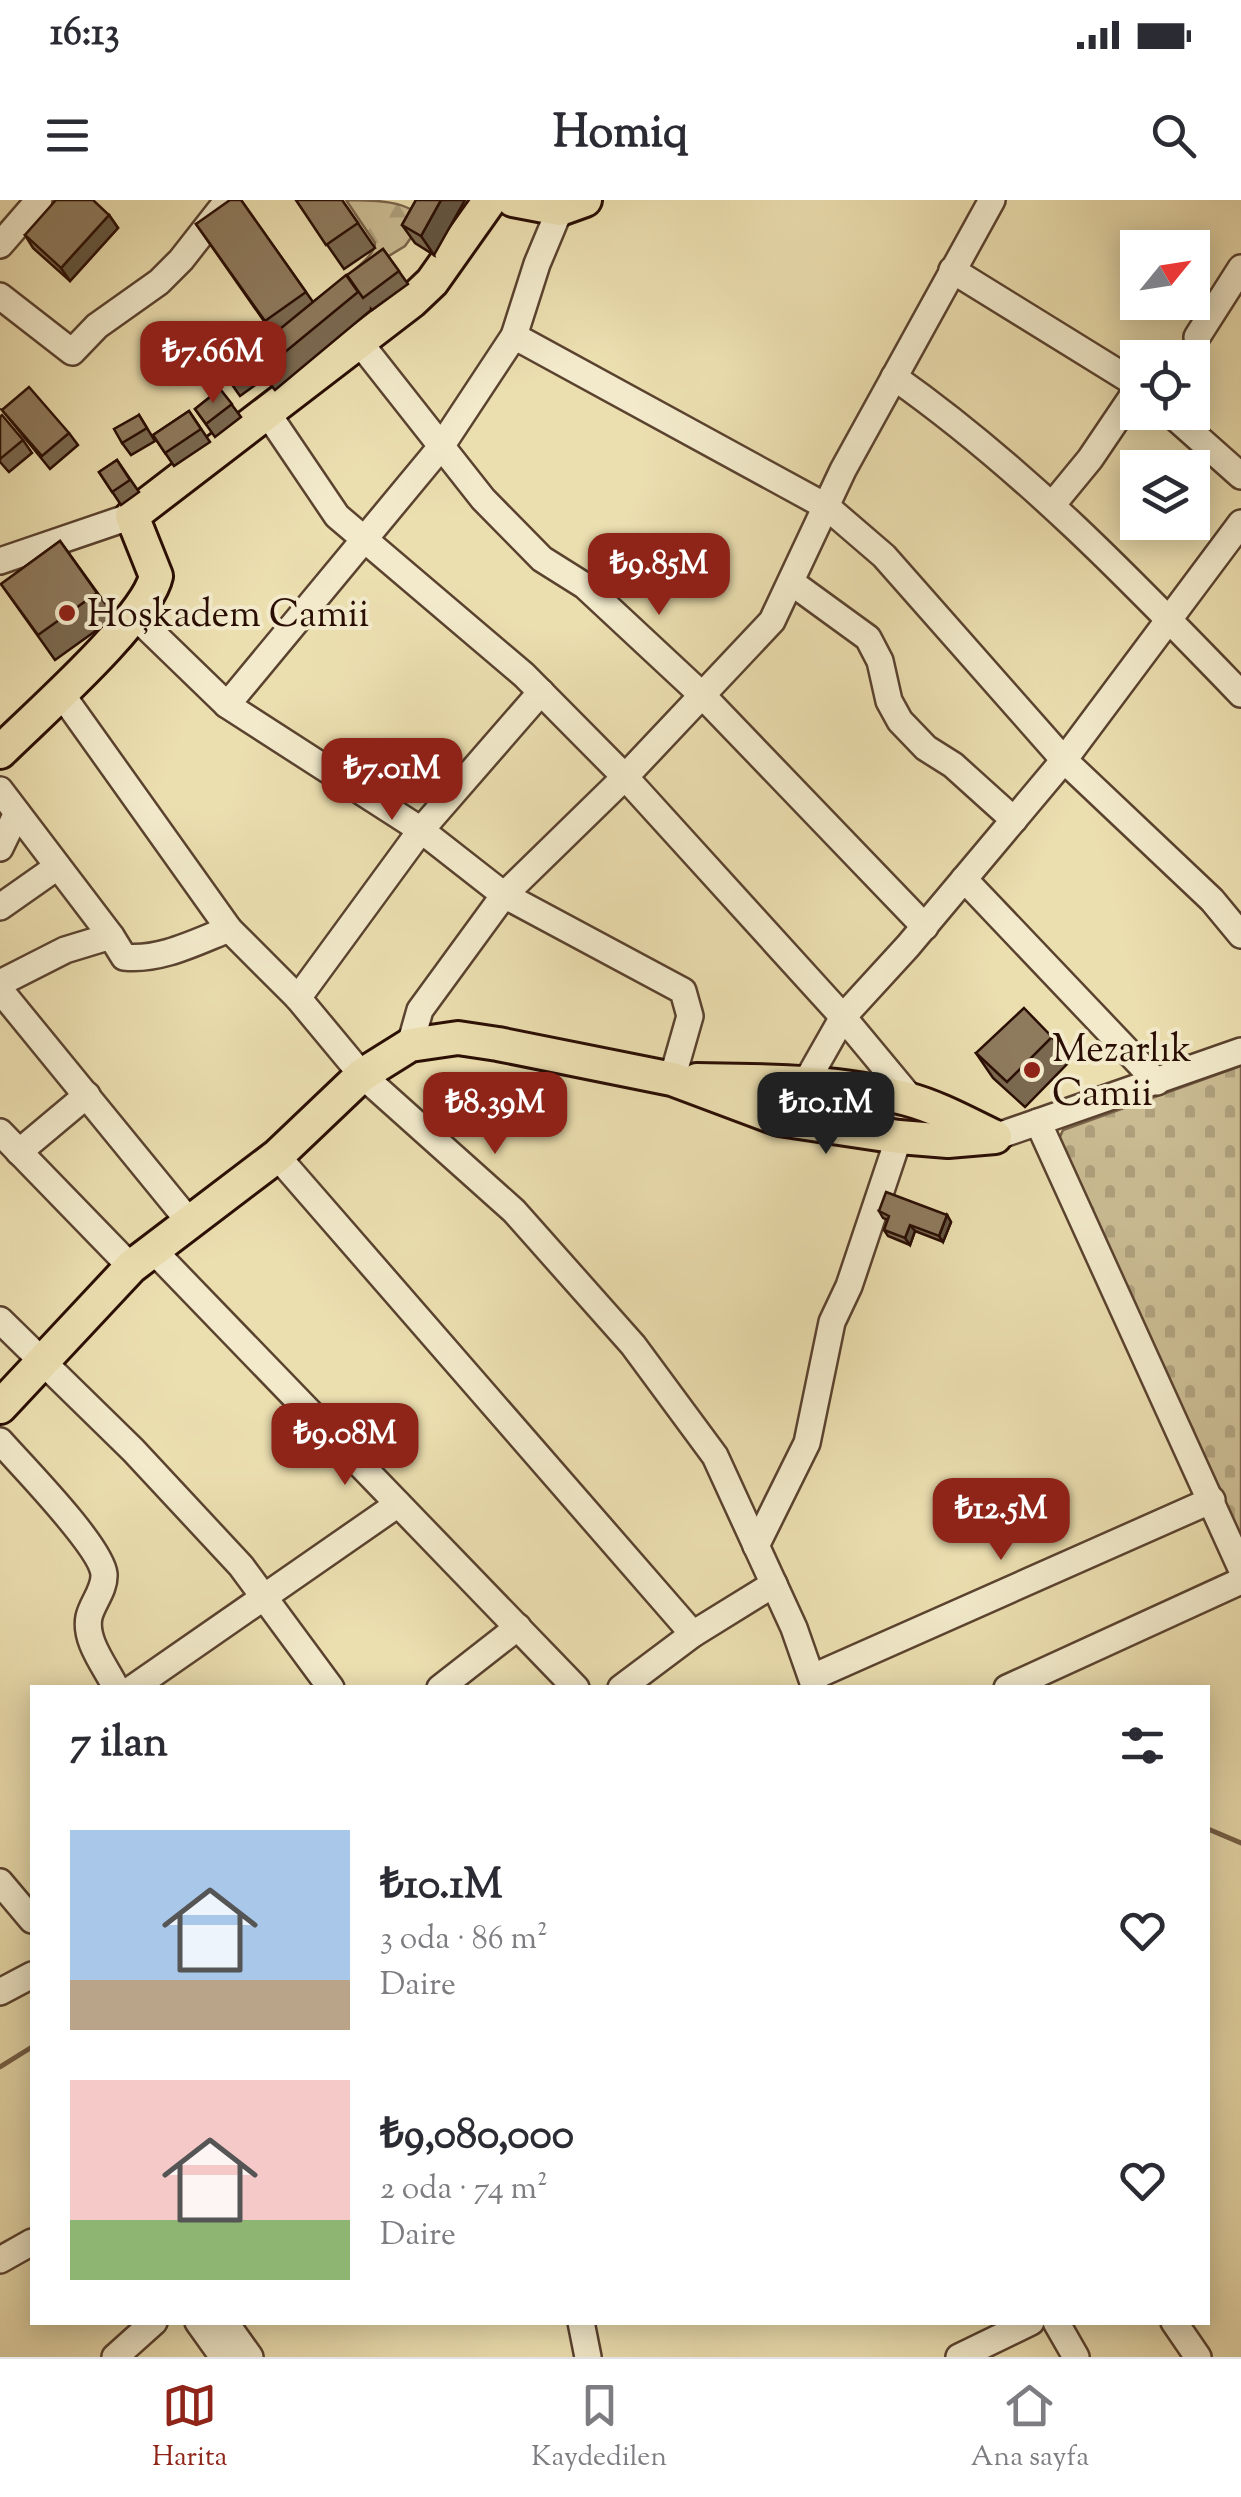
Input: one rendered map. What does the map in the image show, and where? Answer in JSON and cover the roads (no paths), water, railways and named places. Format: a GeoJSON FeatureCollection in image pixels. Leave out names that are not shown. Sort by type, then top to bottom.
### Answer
{"type":"FeatureCollection","features":[{"type":"Feature","properties":{"kind":"main road"},"geometry":{"type":"LineString","coordinates":[[0,752],[149,597],[156,576],[132,516],[360,343],[432,282],[490,200]]}},
{"type":"Feature","properties":{"kind":"main road"},"geometry":{"type":"LineString","coordinates":[[513,200],[569,203]]}},
{"type":"Feature","properties":{"kind":"main road"},"geometry":{"type":"LineString","coordinates":[[0,1407],[142,1258],[277,1156],[362,1075],[410,1044],[458,1038],[672,1079],[873,1091],[912,1100],[995,1136]]}},
{"type":"Feature","properties":{"kind":"main road"},"geometry":{"type":"LineString","coordinates":[[672,1079],[795,1121],[948,1140],[995,1136]]}},
{"type":"Feature","properties":{"kind":"street"},"geometry":{"type":"LineString","coordinates":[[0,245],[39,200]]}},
{"type":"Feature","properties":{"kind":"street"},"geometry":{"type":"LineString","coordinates":[[410,1044],[420,1010],[504,896],[625,777],[772,621],[843,470],[992,200]]}},
{"type":"Feature","properties":{"kind":"street"},"geometry":{"type":"LineString","coordinates":[[0,296],[72,352],[97,326],[159,282],[181,260],[225,201]]}},
{"type":"Feature","properties":{"kind":"street"},"geometry":{"type":"LineString","coordinates":[[227,705],[440,448],[514,336],[537,264],[569,203]]}},
{"type":"Feature","properties":{"kind":"street"},"geometry":{"type":"LineString","coordinates":[[1196,337],[1241,268]]}},
{"type":"Feature","properties":{"kind":"street"},"geometry":{"type":"LineString","coordinates":[[952,270],[1120,376]]}},
{"type":"Feature","properties":{"kind":"street"},"geometry":{"type":"LineString","coordinates":[[514,336],[827,507],[884,556],[1064,760],[1212,900],[1241,935]]}},
{"type":"Feature","properties":{"kind":"street"},"geometry":{"type":"LineString","coordinates":[[360,343],[483,499],[542,559],[585,586],[702,696],[924,926]]}},
{"type":"Feature","properties":{"kind":"street"},"geometry":{"type":"LineString","coordinates":[[894,377],[948,415],[1052,504],[1241,694]]}},
{"type":"Feature","properties":{"kind":"street"},"geometry":{"type":"LineString","coordinates":[[268,414],[336,516],[541,692],[625,777],[912,1100]]}},
{"type":"Feature","properties":{"kind":"street"},"geometry":{"type":"LineString","coordinates":[[1052,504],[1090,459],[1120,414]]}},
{"type":"Feature","properties":{"kind":"street"},"geometry":{"type":"LineString","coordinates":[[1189,430],[1241,476]]}},
{"type":"Feature","properties":{"kind":"street"},"geometry":{"type":"LineString","coordinates":[[0,561],[132,516]]}},
{"type":"Feature","properties":{"kind":"street"},"geometry":{"type":"LineString","coordinates":[[795,1121],[805,1084],[842,1017],[1064,760],[1241,523]]}},
{"type":"Feature","properties":{"kind":"street"},"geometry":{"type":"LineString","coordinates":[[791,582],[868,638],[880,661],[889,700],[900,722],[1014,820]]}},
{"type":"Feature","properties":{"kind":"street"},"geometry":{"type":"LineString","coordinates":[[134,615],[227,705],[421,830],[504,896],[684,991],[690,1016],[672,1079]]}},
{"type":"Feature","properties":{"kind":"street"},"geometry":{"type":"LineString","coordinates":[[60,692],[228,929],[298,998],[362,1075],[514,1212],[633,1345],[715,1456],[814,1682],[1212,1500]]}},
{"type":"Feature","properties":{"kind":"street"},"geometry":{"type":"LineString","coordinates":[[298,998],[421,830],[541,692]]}},
{"type":"Feature","properties":{"kind":"street"},"geometry":{"type":"LineString","coordinates":[[0,790],[124,957],[140,959],[228,929]]}},
{"type":"Feature","properties":{"kind":"street"},"geometry":{"type":"LineString","coordinates":[[0,848],[17,813]]}},
{"type":"Feature","properties":{"kind":"street"},"geometry":{"type":"LineString","coordinates":[[1,901],[57,867]]}},
{"type":"Feature","properties":{"kind":"street"},"geometry":{"type":"LineString","coordinates":[[964,879],[1157,1082]]}},
{"type":"Feature","properties":{"kind":"street"},"geometry":{"type":"LineString","coordinates":[[111,936],[65,950],[0,987],[188,1220]]}},
{"type":"Feature","properties":{"kind":"street"},"geometry":{"type":"LineString","coordinates":[[995,1136],[1241,1052]]}},
{"type":"Feature","properties":{"kind":"street"},"geometry":{"type":"LineString","coordinates":[[19,1152],[87,1095]]}},
{"type":"Feature","properties":{"kind":"street"},"geometry":{"type":"LineString","coordinates":[[1038,1122],[1241,1568]]}},
{"type":"Feature","properties":{"kind":"street"},"geometry":{"type":"LineString","coordinates":[[0,1132],[142,1258],[398,1504],[573,1685]]}},
{"type":"Feature","properties":{"kind":"street"},"geometry":{"type":"LineString","coordinates":[[756,1546],[807,1442],[832,1322],[849,1286],[899,1136]]}},
{"type":"Feature","properties":{"kind":"street"},"geometry":{"type":"LineString","coordinates":[[277,1156],[693,1634]]}},
{"type":"Feature","properties":{"kind":"street"},"geometry":{"type":"LineString","coordinates":[[0,1320],[133,1450],[240,1566],[329,1685]]}},
{"type":"Feature","properties":{"kind":"street"},"geometry":{"type":"LineString","coordinates":[[0,1441],[93,1548],[104,1574],[99,1597],[89,1616],[89,1634],[114,1685]]}},
{"type":"Feature","properties":{"kind":"street"},"geometry":{"type":"LineString","coordinates":[[137,1685],[398,1504]]}},
{"type":"Feature","properties":{"kind":"street"},"geometry":{"type":"LineString","coordinates":[[1015,1685],[1241,1581]]}},
{"type":"Feature","properties":{"kind":"street"},"geometry":{"type":"LineString","coordinates":[[625,1685],[693,1634],[774,1584]]}},
{"type":"Feature","properties":{"kind":"street"},"geometry":{"type":"LineString","coordinates":[[444,1685],[518,1627]]}},
{"type":"Feature","properties":{"kind":"street"},"geometry":{"type":"LineString","coordinates":[[0,1882],[30,1918]]}},
{"type":"Feature","properties":{"kind":"street"},"geometry":{"type":"LineString","coordinates":[[0,1992],[30,1976]]}},
{"type":"Feature","properties":{"kind":"street"},"geometry":{"type":"LineString","coordinates":[[0,2260],[30,2243]]}},
{"type":"Feature","properties":{"kind":"street"},"geometry":{"type":"LineString","coordinates":[[115,2357],[151,2325]]}},
{"type":"Feature","properties":{"kind":"street"},"geometry":{"type":"LineString","coordinates":[[200,2325],[223,2357]]}},
{"type":"Feature","properties":{"kind":"street"},"geometry":{"type":"LineString","coordinates":[[226,2325],[250,2357]]}},
{"type":"Feature","properties":{"kind":"street"},"geometry":{"type":"LineString","coordinates":[[582,2325],[588,2357]]}},
{"type":"Feature","properties":{"kind":"street"},"geometry":{"type":"LineString","coordinates":[[959,2357],[1025,2325]]}},
{"type":"Feature","properties":{"kind":"street"},"geometry":{"type":"LineString","coordinates":[[1058,2325],[1076,2357]]}},
{"type":"Feature","properties":{"kind":"street"},"geometry":{"type":"LineString","coordinates":[[1176,2325],[1198,2357]]}},
{"type":"Feature","properties":{"kind":"waterway"},"geometry":{"type":"LineString","coordinates":[[1210,1830],[1241,1843]]}},
{"type":"Feature","properties":{"kind":"waterway"},"geometry":{"type":"LineString","coordinates":[[0,2067],[30,2048]]}},
{"type":"Feature","properties":{"kind":"place","name":"Hoşkadem Camii"},"geometry":{"type":"Point","coordinates":[67,613]}},
{"type":"Feature","properties":{"kind":"place","name":"Mezarlık Camii"},"geometry":{"type":"Point","coordinates":[1032,1070]}}]}
